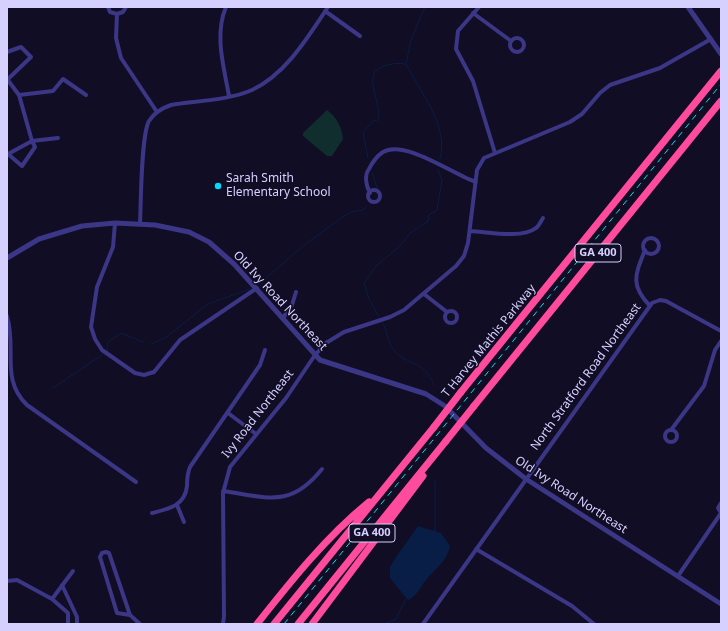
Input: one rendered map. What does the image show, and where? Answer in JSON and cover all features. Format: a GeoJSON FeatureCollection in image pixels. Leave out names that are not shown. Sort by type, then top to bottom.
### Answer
{"type":"FeatureCollection","features":[{"type":"Feature","properties":{"kind":"highway","name":"T Harvey Mathis Parkway"},"geometry":{"type":"LineString","coordinates":[[274,624],[721,71]]}},
{"type":"Feature","properties":{"kind":"highway","name":"GA 400"},"geometry":{"type":"LineString","coordinates":[[298,624],[721,101]]}},
{"type":"Feature","properties":{"kind":"highway"},"geometry":{"type":"LineString","coordinates":[[312,624],[405,502],[446,441]]}},
{"type":"Feature","properties":{"kind":"highway"},"geometry":{"type":"LineString","coordinates":[[257,624],[310,560],[346,522],[381,492]]}},
{"type":"Feature","properties":{"kind":"street"},"geometry":{"type":"LineString","coordinates":[[108,7],[110,12],[117,14],[123,12],[126,7]]}},
{"type":"Feature","properties":{"kind":"street"},"geometry":{"type":"LineString","coordinates":[[226,7],[222,15],[220,32],[229,96]]}},
{"type":"Feature","properties":{"kind":"street"},"geometry":{"type":"LineString","coordinates":[[479,7],[458,31],[456,49],[473,81],[496,153]]}},
{"type":"Feature","properties":{"kind":"street"},"geometry":{"type":"LineString","coordinates":[[688,7],[720,52]]}},
{"type":"Feature","properties":{"kind":"street"},"geometry":{"type":"LineString","coordinates":[[140,224],[145,132],[149,122],[157,112],[171,105],[229,96],[252,90],[274,74],[298,49],[327,9],[360,36]]}},
{"type":"Feature","properties":{"kind":"street"},"geometry":{"type":"LineString","coordinates":[[473,13],[511,41]]}},
{"type":"Feature","properties":{"kind":"street"},"geometry":{"type":"LineString","coordinates":[[117,14],[116,38],[121,58],[157,112]]}},
{"type":"Feature","properties":{"kind":"street","name":"Ivy Road Northeast"},"geometry":{"type":"LineString","coordinates":[[223,624],[223,491],[227,473],[233,462],[286,398],[315,355],[326,343],[338,334],[397,314],[424,294],[460,262],[466,250],[470,231],[480,162],[487,156],[570,122],[582,114],[600,93],[610,85],[660,68],[711,39]]}},
{"type":"Feature","properties":{"kind":"street"},"geometry":{"type":"LineString","coordinates":[[7,52],[21,47],[31,57],[8,81],[19,95],[32,141],[35,147],[22,166],[8,154],[32,141],[58,138]]}},
{"type":"Feature","properties":{"kind":"street"},"geometry":{"type":"LineString","coordinates":[[19,95],[54,91],[63,79],[86,95]]}},
{"type":"Feature","properties":{"kind":"street"},"geometry":{"type":"LineString","coordinates":[[370,193],[367,189],[367,172],[383,152],[393,150],[407,151],[476,182]]}},
{"type":"Feature","properties":{"kind":"street"},"geometry":{"type":"LineString","coordinates":[[470,231],[518,234],[529,232],[537,228],[543,218]]}},
{"type":"Feature","properties":{"kind":"street"},"geometry":{"type":"LineString","coordinates":[[115,223],[113,247],[97,287],[91,327],[95,339],[102,350],[135,374],[144,375],[154,372],[180,340],[257,288]]}},
{"type":"Feature","properties":{"kind":"street","name":"Old Ivy Road Northeast"},"geometry":{"type":"LineString","coordinates":[[7,258],[27,245],[51,234],[82,226],[115,223],[140,224],[175,228],[201,238],[230,260],[257,288],[315,355],[326,363],[419,392],[438,401],[486,448],[526,479],[721,604]]}},
{"type":"Feature","properties":{"kind":"street"},"geometry":{"type":"LineString","coordinates":[[645,250],[636,273],[636,285],[640,295],[650,306]]}},
{"type":"Feature","properties":{"kind":"street"},"geometry":{"type":"LineString","coordinates":[[283,318],[292,304],[296,292]]}},
{"type":"Feature","properties":{"kind":"street"},"geometry":{"type":"LineString","coordinates":[[424,294],[447,312]]}},
{"type":"Feature","properties":{"kind":"street","name":"North Stratford Road Northeast"},"geometry":{"type":"LineString","coordinates":[[423,624],[650,306],[656,301],[666,301],[721,331]]}},
{"type":"Feature","properties":{"kind":"street"},"geometry":{"type":"LineString","coordinates":[[7,316],[11,339],[9,373],[12,385],[17,394],[27,405],[136,482]]}},
{"type":"Feature","properties":{"kind":"street"},"geometry":{"type":"LineString","coordinates":[[671,430],[704,386],[715,350],[721,341]]}},
{"type":"Feature","properties":{"kind":"street"},"geometry":{"type":"LineString","coordinates":[[152,513],[177,505],[186,493],[187,475],[190,467],[260,366],[265,350]]}},
{"type":"Feature","properties":{"kind":"street"},"geometry":{"type":"LineString","coordinates":[[228,413],[256,434]]}},
{"type":"Feature","properties":{"kind":"street"},"geometry":{"type":"LineString","coordinates":[[223,491],[276,498],[287,496],[307,485],[322,469]]}},
{"type":"Feature","properties":{"kind":"street"},"geometry":{"type":"LineString","coordinates":[[678,576],[721,513],[718,508],[721,502]]}},
{"type":"Feature","properties":{"kind":"street"},"geometry":{"type":"LineString","coordinates":[[177,505],[184,522]]}},
{"type":"Feature","properties":{"kind":"street"},"geometry":{"type":"LineString","coordinates":[[476,549],[572,606],[594,624]]}},
{"type":"Feature","properties":{"kind":"street"},"geometry":{"type":"LineString","coordinates":[[130,615],[117,613],[100,557],[102,553],[109,553],[130,615],[140,624]]}},
{"type":"Feature","properties":{"kind":"street"},"geometry":{"type":"LineString","coordinates":[[52,599],[73,571]]}},
{"type":"Feature","properties":{"kind":"street"},"geometry":{"type":"LineString","coordinates":[[7,581],[17,580],[62,606],[68,615],[68,624]]}},
{"type":"Feature","properties":{"kind":"street"},"geometry":{"type":"LineString","coordinates":[[62,585],[77,617],[78,624]]}},
{"type":"Feature","properties":{"kind":"street"},"geometry":{"type":"LineString","coordinates":[[68,615],[74,611]]}},
{"type":"Feature","properties":{"kind":"green space"},"geometry":{"type":"Polygon","coordinates":[[[327,110],[338,122],[343,139],[332,156],[327,156],[303,136],[303,133],[327,110]]]}},
{"type":"Feature","properties":{"kind":"water"},"geometry":{"type":"Polygon","coordinates":[[[418,526],[441,533],[450,546],[449,551],[441,564],[417,593],[408,600],[390,578],[390,567],[418,526]]]}},
{"type":"Feature","properties":{"kind":"waterway"},"geometry":{"type":"LineString","coordinates":[[425,7],[411,40],[406,64],[432,109],[437,121],[442,146],[440,159]]}},
{"type":"Feature","properties":{"kind":"waterway"},"geometry":{"type":"LineString","coordinates":[[368,158],[363,132],[373,121],[378,120],[378,108],[373,84],[374,73],[380,68],[388,65],[396,63],[405,64]]}},
{"type":"Feature","properties":{"kind":"waterway"},"geometry":{"type":"LineString","coordinates":[[379,317],[369,299],[364,283],[376,266],[401,245],[409,234],[428,221],[429,215],[437,210],[442,180],[438,170]]}},
{"type":"Feature","properties":{"kind":"waterway"},"geometry":{"type":"LineString","coordinates":[[372,172],[377,188]]}},
{"type":"Feature","properties":{"kind":"waterway"},"geometry":{"type":"LineString","coordinates":[[259,284],[303,246],[341,218],[351,212],[363,210],[366,206]]}},
{"type":"Feature","properties":{"kind":"waterway"},"geometry":{"type":"LineString","coordinates":[[151,344],[165,338],[208,304],[250,289]]}},
{"type":"Feature","properties":{"kind":"waterway"},"geometry":{"type":"LineString","coordinates":[[383,323],[391,346],[396,353],[425,370],[430,376],[434,385]]}},
{"type":"Feature","properties":{"kind":"waterway"},"geometry":{"type":"LineString","coordinates":[[107,352],[108,342],[121,333],[143,342]]}},
{"type":"Feature","properties":{"kind":"waterway"},"geometry":{"type":"LineString","coordinates":[[53,388],[102,355]]}},
{"type":"Feature","properties":{"kind":"waterway"},"geometry":{"type":"LineString","coordinates":[[435,481],[435,531]]}},
{"type":"Feature","properties":{"kind":"waterway"},"geometry":{"type":"LineString","coordinates":[[384,624],[396,619],[407,597]]}},
{"type":"Feature","properties":{"kind":"railway"},"geometry":{"type":"LineString","coordinates":[[284,624],[721,84]]}},
{"type":"Feature","properties":{"kind":"place","name":"Sarah Smith Elementary School"},"geometry":{"type":"Point","coordinates":[218,186]}}]}
